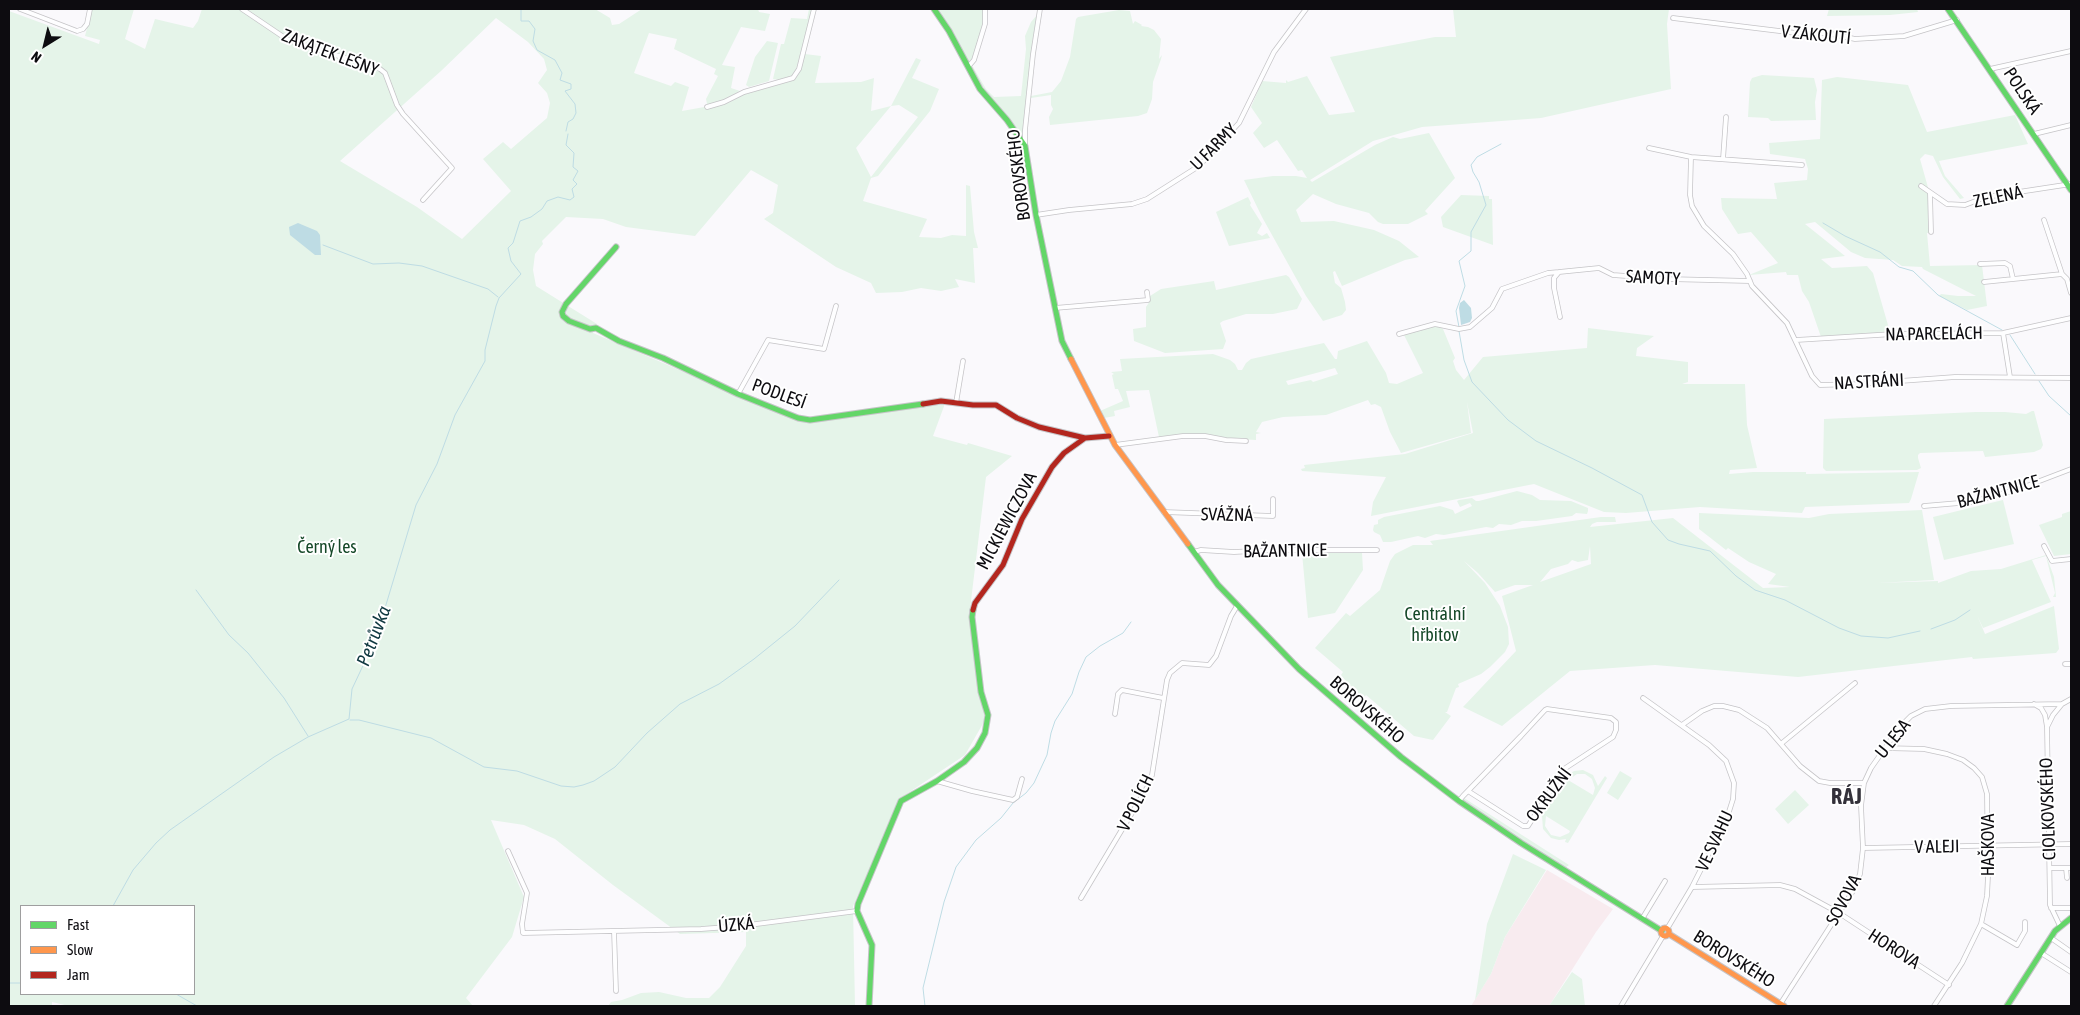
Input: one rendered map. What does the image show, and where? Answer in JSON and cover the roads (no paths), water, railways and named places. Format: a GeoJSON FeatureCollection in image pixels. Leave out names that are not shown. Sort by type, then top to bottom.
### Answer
{"type":"FeatureCollection","features":[{"type":"Feature","properties":{"kind":"street"},"geometry":{"type":"LineString","coordinates":[[20,9],[77,30],[83,28],[86,24],[90,9]]}},
{"type":"Feature","properties":{"kind":"street","name":"ZAKĄTEK LEŚNY"},"geometry":{"type":"LineString","coordinates":[[242,9],[288,40],[380,69],[385,73],[397,105],[403,114],[452,168],[423,200]]}},
{"type":"Feature","properties":{"kind":"street"},"geometry":{"type":"LineString","coordinates":[[707,107],[724,102],[744,92],[793,78],[799,68],[814,9]]}},
{"type":"Feature","properties":{"kind":"street"},"geometry":{"type":"LineString","coordinates":[[934,9],[949,31],[980,89],[1007,120],[1025,146]]}},
{"type":"Feature","properties":{"kind":"street"},"geometry":{"type":"LineString","coordinates":[[968,67],[974,60],[985,24],[985,9]]}},
{"type":"Feature","properties":{"kind":"street","name":"BOROVSKÉHO"},"geometry":{"type":"LineString","coordinates":[[1040,9],[1033,54],[1025,146],[1036,215],[1062,341],[1114,445],[1218,585],[1299,669],[1401,757],[1459,801],[1520,843],[1781,1005]]}},
{"type":"Feature","properties":{"kind":"street","name":"U FARMY"},"geometry":{"type":"LineString","coordinates":[[1036,215],[1132,204],[1147,198],[1199,166],[1239,123],[1274,52],[1306,9]]}},
{"type":"Feature","properties":{"kind":"street","name":"POLSKÁ"},"geometry":{"type":"LineString","coordinates":[[1948,9],[2070,186]]}},
{"type":"Feature","properties":{"kind":"street","name":"V ZÁKOUTÍ"},"geometry":{"type":"LineString","coordinates":[[1673,18],[1804,34],[1827,33],[1855,39],[1904,36],[1957,20]]}},
{"type":"Feature","properties":{"kind":"street"},"geometry":{"type":"LineString","coordinates":[[1990,68],[2071,51]]}},
{"type":"Feature","properties":{"kind":"street"},"geometry":{"type":"LineString","coordinates":[[1723,159],[1726,117]]}},
{"type":"Feature","properties":{"kind":"street"},"geometry":{"type":"LineString","coordinates":[[2034,134],[2071,125]]}},
{"type":"Feature","properties":{"kind":"street"},"geometry":{"type":"LineString","coordinates":[[1019,136],[1025,134]]}},
{"type":"Feature","properties":{"kind":"street"},"geometry":{"type":"LineString","coordinates":[[1649,148],[1692,157],[1802,165]]}},
{"type":"Feature","properties":{"kind":"street","name":"NA STRÁNI"},"geometry":{"type":"LineString","coordinates":[[1692,157],[1690,195],[1692,206],[1704,226],[1734,254],[1752,286],[1788,323],[1812,376],[1820,385],[1956,377],[2071,378]]}},
{"type":"Feature","properties":{"kind":"street","name":"ZELENÁ"},"geometry":{"type":"LineString","coordinates":[[1921,186],[1947,204],[1964,205],[1986,197],[2070,186]]}},
{"type":"Feature","properties":{"kind":"street"},"geometry":{"type":"LineString","coordinates":[[1930,193],[1931,232]]}},
{"type":"Feature","properties":{"kind":"street"},"geometry":{"type":"LineString","coordinates":[[2044,220],[2062,274],[2067,279],[2071,293]]}},
{"type":"Feature","properties":{"kind":"street","name":"PODLESÍ"},"geometry":{"type":"LineString","coordinates":[[616,247],[566,304],[562,312],[563,316],[569,321],[590,329],[596,328],[619,341],[663,358],[738,394],[798,418],[810,420],[941,401],[984,406],[996,405],[1017,418],[1039,428],[1084,438]]}},
{"type":"Feature","properties":{"kind":"street"},"geometry":{"type":"LineString","coordinates":[[1980,264],[2005,263],[2010,266],[2013,279]]}},
{"type":"Feature","properties":{"kind":"street","name":"SAMOTY"},"geometry":{"type":"LineString","coordinates":[[1399,334],[1435,324],[1459,329],[1470,327],[1492,308],[1502,288],[1548,273],[1600,268],[1614,275],[1667,279],[1750,281]]}},
{"type":"Feature","properties":{"kind":"street"},"geometry":{"type":"LineString","coordinates":[[1559,272],[1554,278],[1554,288],[1560,317]]}},
{"type":"Feature","properties":{"kind":"street"},"geometry":{"type":"LineString","coordinates":[[1984,282],[2062,274]]}},
{"type":"Feature","properties":{"kind":"street"},"geometry":{"type":"LineString","coordinates":[[1055,308],[1148,300],[1147,292]]}},
{"type":"Feature","properties":{"kind":"street"},"geometry":{"type":"LineString","coordinates":[[738,394],[768,340],[824,349],[836,306]]}},
{"type":"Feature","properties":{"kind":"street","name":"NA PARCELÁCH"},"geometry":{"type":"LineString","coordinates":[[1796,340],[1894,334],[2003,333],[2071,318]]}},
{"type":"Feature","properties":{"kind":"street"},"geometry":{"type":"LineString","coordinates":[[2003,333],[2010,377]]}},
{"type":"Feature","properties":{"kind":"street"},"geometry":{"type":"LineString","coordinates":[[956,403],[963,361]]}},
{"type":"Feature","properties":{"kind":"street"},"geometry":{"type":"LineString","coordinates":[[1084,438],[1109,436]]}},
{"type":"Feature","properties":{"kind":"street"},"geometry":{"type":"LineString","coordinates":[[1114,445],[1183,436],[1205,436],[1246,441]]}},
{"type":"Feature","properties":{"kind":"street","name":"MICKIEWICZOVA"},"geometry":{"type":"LineString","coordinates":[[857,911],[862,892],[901,801],[964,762],[982,740],[988,723],[988,715],[981,692],[972,617],[975,603],[1003,565],[1022,519],[1052,467],[1068,449],[1084,438]]}},
{"type":"Feature","properties":{"kind":"street","name":"BAŽANTNICE"},"geometry":{"type":"LineString","coordinates":[[1924,506],[1971,502],[2016,490],[2071,469]]}},
{"type":"Feature","properties":{"kind":"street","name":"SVÁŽNÁ"},"geometry":{"type":"LineString","coordinates":[[1164,512],[1273,516],[1273,499]]}},
{"type":"Feature","properties":{"kind":"street"},"geometry":{"type":"LineString","coordinates":[[2044,546],[2052,560],[2071,559]]}},
{"type":"Feature","properties":{"kind":"street","name":"BAŽANTNICE"},"geometry":{"type":"LineString","coordinates":[[1194,552],[1202,550],[1234,552],[1377,550]]}},
{"type":"Feature","properties":{"kind":"street","name":"V POLÍCH"},"geometry":{"type":"LineString","coordinates":[[1081,898],[1148,786],[1152,775],[1167,680],[1174,668],[1182,663],[1209,665],[1216,656],[1231,616],[1237,606]]}},
{"type":"Feature","properties":{"kind":"street"},"geometry":{"type":"LineString","coordinates":[[2065,664],[2071,664]]}},
{"type":"Feature","properties":{"kind":"street"},"geometry":{"type":"LineString","coordinates":[[1782,743],[1855,683]]}},
{"type":"Feature","properties":{"kind":"street"},"geometry":{"type":"LineString","coordinates":[[1115,714],[1118,694],[1122,690],[1163,698]]}},
{"type":"Feature","properties":{"kind":"street","name":"VE SVAHU"},"geometry":{"type":"LineString","coordinates":[[1621,1006],[1692,887],[1727,818],[1735,791],[1732,775],[1726,761],[1695,734],[1643,698]]}},
{"type":"Feature","properties":{"kind":"street"},"geometry":{"type":"LineString","coordinates":[[2047,727],[2053,715],[2062,704],[2071,699]]}},
{"type":"Feature","properties":{"kind":"street"},"geometry":{"type":"LineString","coordinates":[[2034,704],[2045,715],[2047,727]]}},
{"type":"Feature","properties":{"kind":"street","name":"U LESA"},"geometry":{"type":"LineString","coordinates":[[1864,783],[1871,768],[1899,728],[1911,716],[1925,709],[1951,706],[2062,704]]}},
{"type":"Feature","properties":{"kind":"street"},"geometry":{"type":"LineString","coordinates":[[1682,725],[1702,711],[1714,706],[1739,710],[1767,728],[1800,766],[1819,781],[1830,783],[1864,783]]}},
{"type":"Feature","properties":{"kind":"street","name":"OKRUŽNÍ"},"geometry":{"type":"LineString","coordinates":[[1459,801],[1468,791],[1545,710],[1551,709],[1611,718],[1616,722],[1616,730],[1612,737],[1564,769],[1529,825],[1523,826],[1468,791]]}},
{"type":"Feature","properties":{"kind":"street","name":"CIOLKOVSKÉHO"},"geometry":{"type":"LineString","coordinates":[[2047,727],[2051,908],[2060,926]]}},
{"type":"Feature","properties":{"kind":"street","name":"HAŠKOVA"},"geometry":{"type":"LineString","coordinates":[[1884,748],[1924,749],[1963,760],[1982,777],[1987,794],[1987,896],[1981,924],[1962,963],[1934,1006]]}},
{"type":"Feature","properties":{"kind":"street"},"geometry":{"type":"LineString","coordinates":[[937,780],[972,791],[1013,800],[1017,797],[1022,779]]}},
{"type":"Feature","properties":{"kind":"street","name":"SOVOVA"},"geometry":{"type":"LineString","coordinates":[[1781,1005],[1853,891],[1860,874],[1863,848],[1861,806],[1864,783]]}},
{"type":"Feature","properties":{"kind":"street","name":"V ALEJI"},"geometry":{"type":"LineString","coordinates":[[1863,848],[2071,844]]}},
{"type":"Feature","properties":{"kind":"street","name":"ÚZKÁ"},"geometry":{"type":"LineString","coordinates":[[508,851],[527,892],[522,924],[523,933],[741,926],[857,911]]}},
{"type":"Feature","properties":{"kind":"street"},"geometry":{"type":"LineString","coordinates":[[2050,868],[2069,868],[2066,878]]}},
{"type":"Feature","properties":{"kind":"street"},"geometry":{"type":"LineString","coordinates":[[1642,918],[1665,881]]}},
{"type":"Feature","properties":{"kind":"street","name":"HOROVA"},"geometry":{"type":"LineString","coordinates":[[1692,887],[1780,886],[1795,889],[1812,896],[1949,985]]}},
{"type":"Feature","properties":{"kind":"street"},"geometry":{"type":"LineString","coordinates":[[2051,908],[2071,908]]}},
{"type":"Feature","properties":{"kind":"street"},"geometry":{"type":"LineString","coordinates":[[857,911],[872,945],[869,1006]]}},
{"type":"Feature","properties":{"kind":"street"},"geometry":{"type":"LineString","coordinates":[[2007,1006],[2051,938],[2060,926],[2071,918]]}},
{"type":"Feature","properties":{"kind":"street"},"geometry":{"type":"LineString","coordinates":[[1981,924],[2017,944],[2026,931],[2025,922]]}},
{"type":"Feature","properties":{"kind":"street"},"geometry":{"type":"LineString","coordinates":[[614,931],[616,991]]}},
{"type":"Feature","properties":{"kind":"street"},"geometry":{"type":"LineString","coordinates":[[2051,938],[2071,952]]}},
{"type":"Feature","properties":{"kind":"street"},"geometry":{"type":"LineString","coordinates":[[2041,953],[2071,972]]}},
{"type":"Feature","properties":{"kind":"water"},"geometry":{"type":"Polygon","coordinates":[[[298,223],[317,231],[320,235],[321,255],[315,255],[290,235],[289,227],[298,223]]]}},
{"type":"Feature","properties":{"kind":"water"},"geometry":{"type":"Polygon","coordinates":[[[1464,300],[1471,308],[1472,318],[1470,322],[1461,325],[1459,308],[1460,303],[1464,300]]]}},
{"type":"Feature","properties":{"kind":"waterway"},"geometry":{"type":"LineString","coordinates":[[521,9],[521,21],[529,21],[535,29],[533,41],[537,50],[555,60],[562,73],[560,80],[571,84],[571,89],[565,91],[575,104],[576,113],[573,119],[568,122],[566,131]]}},
{"type":"Feature","properties":{"kind":"waterway","name":"Petrůvka"},"geometry":{"type":"LineString","coordinates":[[114,905],[133,870],[170,830],[274,757],[308,737],[349,719],[352,689],[376,638],[416,505],[437,464],[455,415],[485,361],[485,350],[499,298],[521,274],[511,261],[508,248],[513,243],[520,221],[531,217],[542,209],[547,201],[558,197],[570,200],[574,197],[572,189],[577,184],[573,180],[578,171],[573,167],[574,153],[566,145],[568,134]]}},
{"type":"Feature","properties":{"kind":"waterway"},"geometry":{"type":"LineString","coordinates":[[1459,327],[1456,311],[1465,286],[1459,261],[1471,251],[1471,232],[1486,205],[1479,182],[1471,165],[1477,157],[1501,144]]}},
{"type":"Feature","properties":{"kind":"waterway"},"geometry":{"type":"LineString","coordinates":[[1823,223],[1845,236],[1880,252],[1899,267],[1913,271],[1938,295],[2002,330]]}},
{"type":"Feature","properties":{"kind":"waterway"},"geometry":{"type":"LineString","coordinates":[[323,245],[373,264],[399,263],[422,266],[488,289],[498,297]]}},
{"type":"Feature","properties":{"kind":"waterway"},"geometry":{"type":"LineString","coordinates":[[1459,331],[1464,360],[1472,382],[1508,420],[1536,441],[1642,495],[1652,522],[1668,540],[1710,551],[1736,576],[1755,590],[1785,600],[1839,628],[1861,636],[1888,638],[1920,631]]}},
{"type":"Feature","properties":{"kind":"waterway"},"geometry":{"type":"LineString","coordinates":[[2010,335],[2035,374]]}},
{"type":"Feature","properties":{"kind":"waterway"},"geometry":{"type":"LineString","coordinates":[[2039,381],[2049,396],[2071,416]]}},
{"type":"Feature","properties":{"kind":"waterway"},"geometry":{"type":"LineString","coordinates":[[350,720],[359,720],[431,738],[484,767],[517,771],[561,786],[574,787],[583,785],[594,781],[615,767],[647,733],[680,704],[719,684],[754,659],[795,626],[839,580]]}},
{"type":"Feature","properties":{"kind":"waterway"},"geometry":{"type":"LineString","coordinates":[[196,590],[229,635],[248,653],[284,698],[308,736]]}},
{"type":"Feature","properties":{"kind":"waterway"},"geometry":{"type":"LineString","coordinates":[[1931,629],[1955,620],[1970,610]]}},
{"type":"Feature","properties":{"kind":"waterway"},"geometry":{"type":"LineString","coordinates":[[925,1006],[923,988],[944,902],[956,867],[976,840],[1001,818],[1013,803],[1026,793],[1034,783],[1047,755],[1055,721],[1072,694],[1086,657],[1100,646],[1123,633],[1131,622]]}},
{"type":"Feature","properties":{"kind":"waterway"},"geometry":{"type":"LineString","coordinates":[[9,983],[20,983]]}},
{"type":"Feature","properties":{"kind":"waterway"},"geometry":{"type":"LineString","coordinates":[[178,995],[197,1006]]}},
{"type":"Feature","properties":{"kind":"district","name":"RÁJ"},"geometry":{"type":"Point","coordinates":[1847,797]}},
{"type":"Feature","properties":{"kind":"park label","name":"Černý les"},"geometry":{"type":"Point","coordinates":[327,547]}},
{"type":"Feature","properties":{"kind":"park label","name":"Centrální hřbitov"},"geometry":{"type":"Point","coordinates":[1435,624]}}]}
